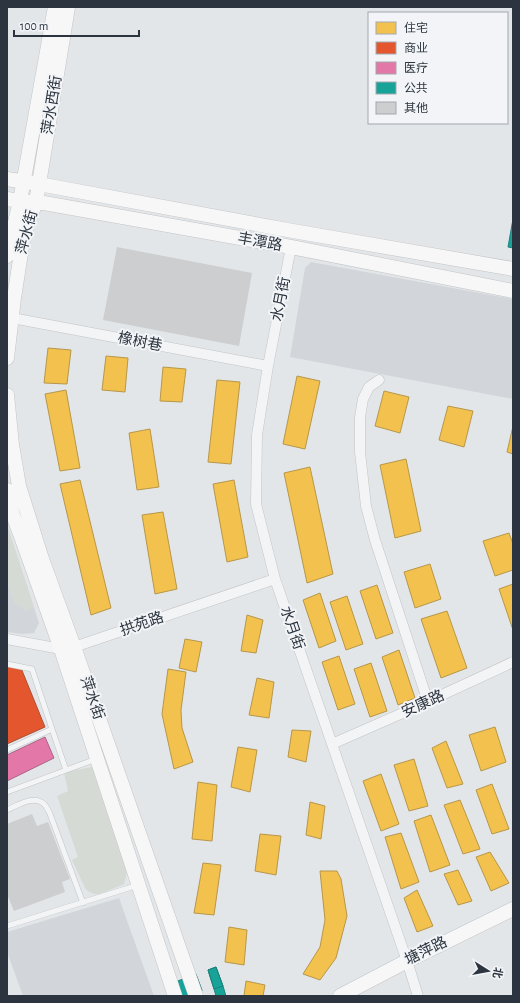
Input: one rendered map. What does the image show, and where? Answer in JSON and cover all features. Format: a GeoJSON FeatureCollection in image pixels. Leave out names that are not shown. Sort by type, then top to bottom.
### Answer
{"type":"FeatureCollection","features":[{"type":"Feature","properties":{"kind":"main road","name":"萍水西街"},"geometry":{"type":"LineString","coordinates":[[23,182],[55,7]]}},
{"type":"Feature","properties":{"kind":"main road","name":"萍水西街"},"geometry":{"type":"LineString","coordinates":[[36,202],[68,7]]}},
{"type":"Feature","properties":{"kind":"main road","name":"丰潭路"},"geometry":{"type":"LineString","coordinates":[[7,179],[513,269]]}},
{"type":"Feature","properties":{"kind":"main road","name":"萍水街"},"geometry":{"type":"LineString","coordinates":[[7,256],[14,200],[23,182]]}},
{"type":"Feature","properties":{"kind":"main road","name":"丰潭路"},"geometry":{"type":"LineString","coordinates":[[14,200],[36,202],[291,248],[513,291]]}},
{"type":"Feature","properties":{"kind":"main road","name":"萍水街"},"geometry":{"type":"LineString","coordinates":[[7,358],[14,298],[24,234],[36,202]]}},
{"type":"Feature","properties":{"kind":"main road","name":"萍水街"},"geometry":{"type":"LineString","coordinates":[[7,395],[12,445],[20,486],[138,885],[175,996]]}},
{"type":"Feature","properties":{"kind":"main road","name":"萍水街"},"geometry":{"type":"LineString","coordinates":[[7,490],[13,515],[68,648],[196,996]]}},
{"type":"Feature","properties":{"kind":"main road","name":"塘萍路"},"geometry":{"type":"LineString","coordinates":[[340,996],[513,909]]}},
{"type":"Feature","properties":{"kind":"street","name":"水月街"},"geometry":{"type":"LineString","coordinates":[[291,248],[268,366],[257,435],[256,504],[275,580],[418,996]]}},
{"type":"Feature","properties":{"kind":"street","name":"橡树巷"},"geometry":{"type":"LineString","coordinates":[[12,318],[268,366]]}},
{"type":"Feature","properties":{"kind":"street"},"geometry":{"type":"LineString","coordinates":[[379,380],[369,387],[363,399],[360,417],[360,452],[366,506],[375,540],[428,702]]}},
{"type":"Feature","properties":{"kind":"street","name":"拱苑路"},"geometry":{"type":"LineString","coordinates":[[7,639],[68,648],[275,580]]}},
{"type":"Feature","properties":{"kind":"street","name":"安康路"},"geometry":{"type":"LineString","coordinates":[[332,744],[428,702],[513,662]]}},
{"type":"Feature","properties":{"kind":"lane"},"geometry":{"type":"LineString","coordinates":[[7,664],[32,669],[66,770]]}},
{"type":"Feature","properties":{"kind":"lane"},"geometry":{"type":"LineString","coordinates":[[7,750],[52,729]]}},
{"type":"Feature","properties":{"kind":"lane"},"geometry":{"type":"LineString","coordinates":[[7,792],[97,758]]}},
{"type":"Feature","properties":{"kind":"lane"},"geometry":{"type":"LineString","coordinates":[[7,810],[32,800],[39,800],[45,805],[50,814],[83,903]]}},
{"type":"Feature","properties":{"kind":"lane"},"geometry":{"type":"LineString","coordinates":[[7,926],[138,885]]}},
{"type":"Feature","properties":{"kind":"shaded area"},"geometry":{"type":"Polygon","coordinates":[[[311,262],[513,299],[513,399],[290,357],[305,268],[311,262]]]}},
{"type":"Feature","properties":{"kind":"shaded area"},"geometry":{"type":"Polygon","coordinates":[[[7,525],[39,623],[34,633],[22,634],[7,632],[7,525]]]}},
{"type":"Feature","properties":{"kind":"shaded area"},"geometry":{"type":"Polygon","coordinates":[[[7,525],[34,607],[26,611],[14,603],[7,583],[7,525]]]}},
{"type":"Feature","properties":{"kind":"shaded area"},"geometry":{"type":"Polygon","coordinates":[[[92,767],[127,872],[124,884],[100,894],[91,893],[85,888],[72,860],[78,857],[57,796],[68,791],[64,772],[92,767]]]}},
{"type":"Feature","properties":{"kind":"shaded area"},"geometry":{"type":"Polygon","coordinates":[[[119,898],[154,996],[23,996],[7,952],[7,932],[119,898]]]}},
{"type":"Feature","properties":{"kind":"building: 住宅"},"geometry":{"type":"Polygon","coordinates":[[[48,348],[71,350],[67,384],[44,383],[48,348]]]}},
{"type":"Feature","properties":{"kind":"building: 住宅"},"geometry":{"type":"Polygon","coordinates":[[[106,356],[128,358],[125,392],[102,390],[106,356]]]}},
{"type":"Feature","properties":{"kind":"building: 住宅"},"geometry":{"type":"Polygon","coordinates":[[[163,367],[186,369],[182,402],[160,401],[163,367]]]}},
{"type":"Feature","properties":{"kind":"building: 住宅"},"geometry":{"type":"Polygon","coordinates":[[[297,376],[320,381],[305,449],[283,444],[297,376]]]}},
{"type":"Feature","properties":{"kind":"building: 住宅"},"geometry":{"type":"Polygon","coordinates":[[[217,380],[240,382],[231,464],[208,462],[217,380]]]}},
{"type":"Feature","properties":{"kind":"building: 住宅"},"geometry":{"type":"Polygon","coordinates":[[[66,390],[80,468],[60,471],[45,394],[66,390]]]}},
{"type":"Feature","properties":{"kind":"building: 住宅"},"geometry":{"type":"Polygon","coordinates":[[[384,391],[409,397],[400,433],[375,426],[384,391]]]}},
{"type":"Feature","properties":{"kind":"building: 住宅"},"geometry":{"type":"Polygon","coordinates":[[[448,406],[473,411],[464,447],[439,440],[448,406]]]}},
{"type":"Feature","properties":{"kind":"building: 住宅"},"geometry":{"type":"Polygon","coordinates":[[[513,426],[513,454],[507,452],[513,426]]]}},
{"type":"Feature","properties":{"kind":"building: 住宅"},"geometry":{"type":"Polygon","coordinates":[[[150,429],[159,487],[137,490],[129,433],[150,429]]]}},
{"type":"Feature","properties":{"kind":"building: 住宅"},"geometry":{"type":"Polygon","coordinates":[[[406,459],[421,531],[395,538],[380,465],[406,459]]]}},
{"type":"Feature","properties":{"kind":"building: 住宅"},"geometry":{"type":"Polygon","coordinates":[[[310,467],[333,574],[307,583],[284,473],[310,467]]]}},
{"type":"Feature","properties":{"kind":"building: 住宅"},"geometry":{"type":"Polygon","coordinates":[[[80,480],[111,608],[91,615],[60,484],[80,480]]]}},
{"type":"Feature","properties":{"kind":"building: 住宅"},"geometry":{"type":"Polygon","coordinates":[[[234,480],[248,557],[227,562],[213,484],[234,480]]]}},
{"type":"Feature","properties":{"kind":"building: 住宅"},"geometry":{"type":"Polygon","coordinates":[[[163,512],[177,589],[155,594],[142,515],[163,512]]]}},
{"type":"Feature","properties":{"kind":"building: 住宅"},"geometry":{"type":"Polygon","coordinates":[[[509,533],[513,544],[513,570],[495,576],[483,541],[509,533]]]}},
{"type":"Feature","properties":{"kind":"building: 住宅"},"geometry":{"type":"Polygon","coordinates":[[[430,564],[441,599],[415,608],[404,572],[430,564]]]}},
{"type":"Feature","properties":{"kind":"building: 住宅"},"geometry":{"type":"Polygon","coordinates":[[[513,584],[513,630],[499,589],[513,584]]]}},
{"type":"Feature","properties":{"kind":"building: 住宅"},"geometry":{"type":"Polygon","coordinates":[[[377,585],[393,633],[376,639],[360,591],[377,585]]]}},
{"type":"Feature","properties":{"kind":"building: 住宅"},"geometry":{"type":"Polygon","coordinates":[[[320,593],[336,641],[319,648],[303,600],[320,593]]]}},
{"type":"Feature","properties":{"kind":"building: 住宅"},"geometry":{"type":"Polygon","coordinates":[[[347,596],[363,644],[346,650],[330,602],[347,596]]]}},
{"type":"Feature","properties":{"kind":"building: 住宅"},"geometry":{"type":"Polygon","coordinates":[[[447,611],[467,668],[441,678],[421,619],[447,611]]]}},
{"type":"Feature","properties":{"kind":"building: 住宅"},"geometry":{"type":"Polygon","coordinates":[[[247,615],[263,620],[256,653],[241,651],[247,615]]]}},
{"type":"Feature","properties":{"kind":"building: 住宅"},"geometry":{"type":"Polygon","coordinates":[[[185,639],[202,642],[196,672],[179,668],[185,639]]]}},
{"type":"Feature","properties":{"kind":"building: 住宅"},"geometry":{"type":"Polygon","coordinates":[[[399,650],[415,698],[398,705],[382,657],[399,650]]]}},
{"type":"Feature","properties":{"kind":"building: 住宅"},"geometry":{"type":"Polygon","coordinates":[[[339,656],[355,704],[338,710],[322,662],[339,656]]]}},
{"type":"Feature","properties":{"kind":"building: 住宅"},"geometry":{"type":"Polygon","coordinates":[[[371,663],[387,711],[370,717],[354,669],[371,663]]]}},
{"type":"Feature","properties":{"kind":"building: 住宅"},"geometry":{"type":"Polygon","coordinates":[[[168,669],[186,672],[181,710],[182,728],[193,762],[174,769],[162,714],[168,669]]]}},
{"type":"Feature","properties":{"kind":"building: 住宅"},"geometry":{"type":"Polygon","coordinates":[[[257,678],[274,682],[269,718],[249,715],[257,678]]]}},
{"type":"Feature","properties":{"kind":"building: 住宅"},"geometry":{"type":"Polygon","coordinates":[[[495,727],[506,762],[481,771],[469,735],[495,727]]]}},
{"type":"Feature","properties":{"kind":"building: 住宅"},"geometry":{"type":"Polygon","coordinates":[[[292,730],[311,731],[306,762],[288,757],[292,730]]]}},
{"type":"Feature","properties":{"kind":"building: 住宅"},"geometry":{"type":"Polygon","coordinates":[[[446,741],[463,784],[447,788],[432,748],[446,741]]]}},
{"type":"Feature","properties":{"kind":"building: 住宅"},"geometry":{"type":"Polygon","coordinates":[[[238,747],[257,750],[250,792],[231,787],[238,747]]]}},
{"type":"Feature","properties":{"kind":"building: 住宅"},"geometry":{"type":"Polygon","coordinates":[[[414,759],[428,806],[409,811],[394,765],[414,759]]]}},
{"type":"Feature","properties":{"kind":"building: 住宅"},"geometry":{"type":"Polygon","coordinates":[[[381,774],[399,824],[381,831],[363,781],[381,774]]]}},
{"type":"Feature","properties":{"kind":"building: 住宅"},"geometry":{"type":"Polygon","coordinates":[[[198,782],[217,785],[212,841],[192,839],[198,782]]]}},
{"type":"Feature","properties":{"kind":"building: 住宅"},"geometry":{"type":"Polygon","coordinates":[[[492,784],[509,829],[492,834],[476,790],[492,784]]]}},
{"type":"Feature","properties":{"kind":"building: 住宅"},"geometry":{"type":"Polygon","coordinates":[[[460,800],[480,849],[463,854],[444,805],[460,800]]]}},
{"type":"Feature","properties":{"kind":"building: 住宅"},"geometry":{"type":"Polygon","coordinates":[[[310,802],[325,806],[321,839],[306,835],[310,802]]]}},
{"type":"Feature","properties":{"kind":"building: 住宅"},"geometry":{"type":"Polygon","coordinates":[[[431,815],[450,865],[430,872],[414,821],[431,815]]]}},
{"type":"Feature","properties":{"kind":"building: 住宅"},"geometry":{"type":"Polygon","coordinates":[[[401,833],[419,882],[401,889],[385,837],[401,833]]]}},
{"type":"Feature","properties":{"kind":"building: 住宅"},"geometry":{"type":"Polygon","coordinates":[[[260,834],[281,836],[276,875],[255,871],[260,834]]]}},
{"type":"Feature","properties":{"kind":"building: 住宅"},"geometry":{"type":"Polygon","coordinates":[[[490,852],[509,883],[491,891],[476,857],[490,852]]]}},
{"type":"Feature","properties":{"kind":"building: 住宅"},"geometry":{"type":"Polygon","coordinates":[[[203,863],[221,865],[214,915],[194,913],[203,863]]]}},
{"type":"Feature","properties":{"kind":"building: 住宅"},"geometry":{"type":"Polygon","coordinates":[[[458,870],[472,901],[458,905],[444,874],[458,870]]]}},
{"type":"Feature","properties":{"kind":"building: 住宅"},"geometry":{"type":"Polygon","coordinates":[[[320,871],[337,871],[341,879],[347,916],[336,958],[320,980],[303,974],[320,947],[325,920],[320,871]]]}},
{"type":"Feature","properties":{"kind":"building: 住宅"},"geometry":{"type":"Polygon","coordinates":[[[417,890],[433,926],[417,932],[404,898],[417,890]]]}},
{"type":"Feature","properties":{"kind":"building: 住宅"},"geometry":{"type":"Polygon","coordinates":[[[229,927],[247,930],[244,965],[225,962],[229,927]]]}},
{"type":"Feature","properties":{"kind":"building: 住宅"},"geometry":{"type":"Polygon","coordinates":[[[246,981],[265,985],[263,996],[244,996],[246,981]]]}},
{"type":"Feature","properties":{"kind":"building: 商业"},"geometry":{"type":"Polygon","coordinates":[[[7,666],[21,668],[45,727],[7,744],[7,666]]]}},
{"type":"Feature","properties":{"kind":"building: 医疗"},"geometry":{"type":"Polygon","coordinates":[[[45,737],[54,758],[7,781],[7,755],[45,737]]]}},
{"type":"Feature","properties":{"kind":"building: 公共"},"geometry":{"type":"Polygon","coordinates":[[[513,219],[513,248],[508,247],[513,219]]]}},
{"type":"Feature","properties":{"kind":"building: 公共"},"geometry":{"type":"Polygon","coordinates":[[[216,967],[226,996],[216,996],[208,970],[216,967]]]}},
{"type":"Feature","properties":{"kind":"building: 公共"},"geometry":{"type":"Polygon","coordinates":[[[216,967],[223,986],[214,989],[208,970],[216,967]]]}},
{"type":"Feature","properties":{"kind":"building: 公共"},"geometry":{"type":"Polygon","coordinates":[[[196,974],[202,990],[201,996],[174,996],[170,984],[196,974]]]}},
{"type":"Feature","properties":{"kind":"building: 其他"},"geometry":{"type":"Polygon","coordinates":[[[117,247],[252,273],[239,346],[103,320],[117,247]]]}},
{"type":"Feature","properties":{"kind":"building: 其他"},"geometry":{"type":"Polygon","coordinates":[[[32,814],[37,826],[48,822],[70,879],[62,882],[65,892],[14,911],[7,894],[7,824],[32,814]]]}}]}
